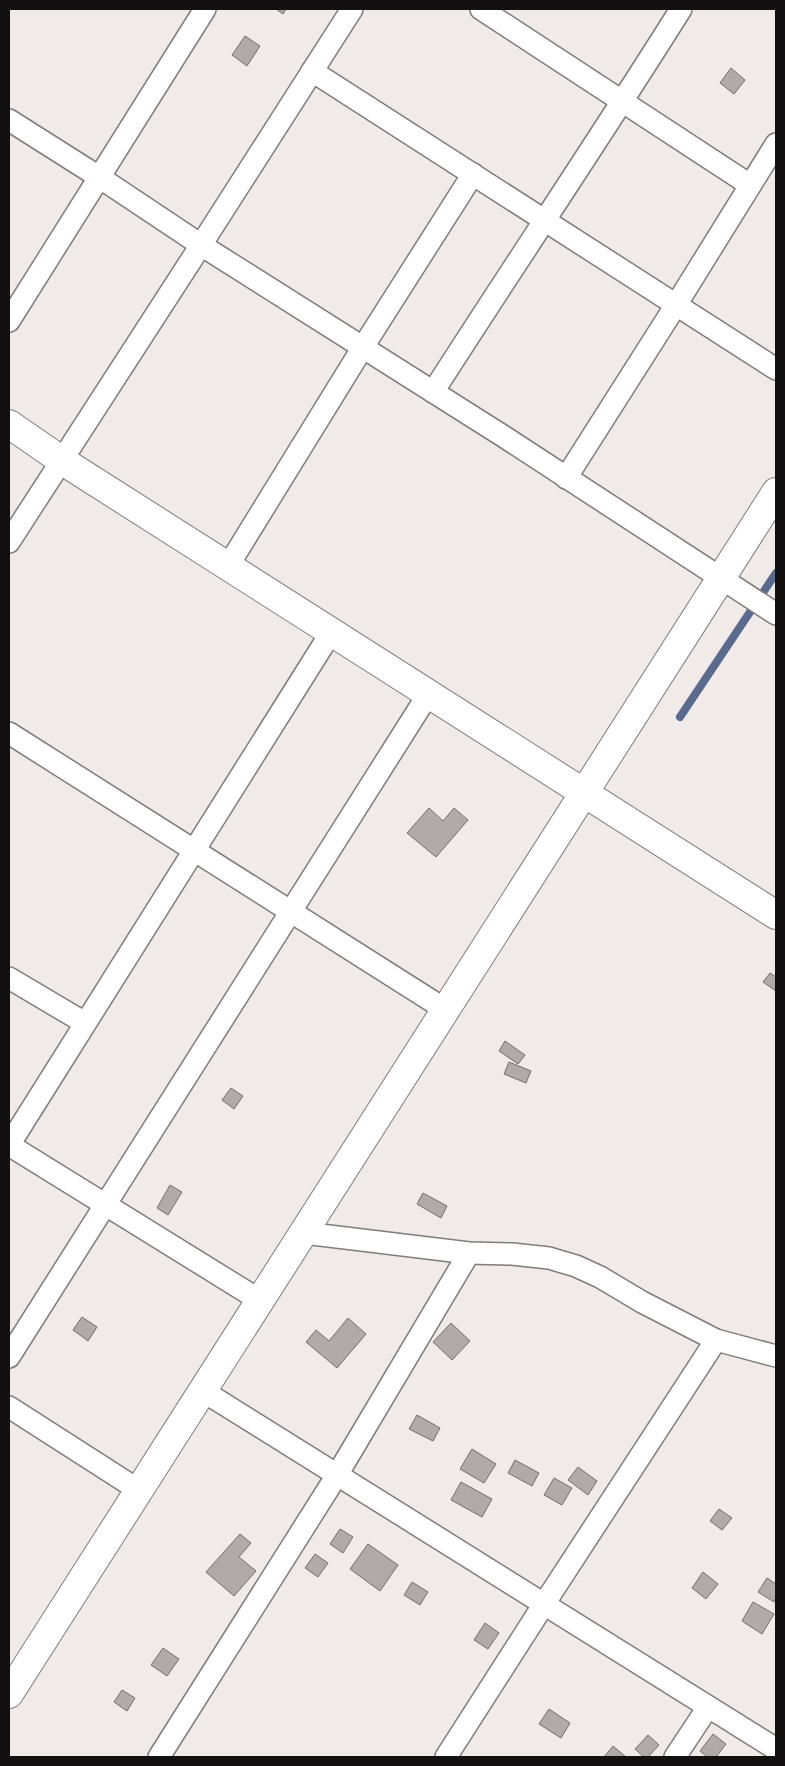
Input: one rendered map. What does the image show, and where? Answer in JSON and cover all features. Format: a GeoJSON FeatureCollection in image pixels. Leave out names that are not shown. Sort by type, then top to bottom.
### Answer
{"type":"FeatureCollection","features":[{"type":"Feature","properties":{"kind":"street"},"geometry":{"type":"LineString","coordinates":[[9,321],[205,9]]}},
{"type":"Feature","properties":{"kind":"street"},"geometry":{"type":"LineString","coordinates":[[9,542],[352,9]]}},
{"type":"Feature","properties":{"kind":"street"},"geometry":{"type":"LineString","coordinates":[[481,9],[750,185]]}},
{"type":"Feature","properties":{"kind":"street"},"geometry":{"type":"LineString","coordinates":[[433,392],[681,9]]}},
{"type":"Feature","properties":{"kind":"street"},"geometry":{"type":"LineString","coordinates":[[312,71],[776,369]]}},
{"type":"Feature","properties":{"kind":"street"},"geometry":{"type":"LineString","coordinates":[[9,120],[776,614]]}},
{"type":"Feature","properties":{"kind":"street"},"geometry":{"type":"LineString","coordinates":[[566,478],[776,144]]}},
{"type":"Feature","properties":{"kind":"street"},"geometry":{"type":"LineString","coordinates":[[228,566],[363,347],[473,174]]}},
{"type":"Feature","properties":{"kind":"street"},"geometry":{"type":"LineString","coordinates":[[9,424],[61,460],[776,914]]}},
{"type":"Feature","properties":{"kind":"street"},"geometry":{"type":"LineString","coordinates":[[9,1694],[776,492]]}},
{"type":"Feature","properties":{"kind":"street"},"geometry":{"type":"LineString","coordinates":[[261,1301],[9,1145],[332,631]]}},
{"type":"Feature","properties":{"kind":"street"},"geometry":{"type":"LineString","coordinates":[[9,1357],[429,693]]}},
{"type":"Feature","properties":{"kind":"street"},"geometry":{"type":"LineString","coordinates":[[9,733],[446,1010]]}},
{"type":"Feature","properties":{"kind":"street"},"geometry":{"type":"LineString","coordinates":[[9,978],[85,1023]]}},
{"type":"Feature","properties":{"kind":"street"},"geometry":{"type":"LineString","coordinates":[[304,1232],[469,1253],[512,1254],[549,1258],[576,1266],[600,1277],[642,1302],[716,1340],[776,1356]]}},
{"type":"Feature","properties":{"kind":"street"},"geometry":{"type":"LineString","coordinates":[[159,1757],[337,1475],[469,1253]]}},
{"type":"Feature","properties":{"kind":"street"},"geometry":{"type":"LineString","coordinates":[[446,1757],[716,1340]]}},
{"type":"Feature","properties":{"kind":"street"},"geometry":{"type":"LineString","coordinates":[[203,1391],[776,1749]]}},
{"type":"Feature","properties":{"kind":"street"},"geometry":{"type":"LineString","coordinates":[[9,1407],[140,1491]]}},
{"type":"Feature","properties":{"kind":"street"},"geometry":{"type":"LineString","coordinates":[[675,1757],[708,1707]]}},
{"type":"Feature","properties":{"kind":"building"},"geometry":{"type":"Polygon","coordinates":[[[276,9],[286,9],[283,14],[276,9]]]}},
{"type":"Feature","properties":{"kind":"building"},"geometry":{"type":"Polygon","coordinates":[[[245,36],[260,46],[247,66],[232,55],[245,36]]]}},
{"type":"Feature","properties":{"kind":"building"},"geometry":{"type":"Polygon","coordinates":[[[731,68],[745,80],[734,94],[720,83],[731,68]]]}},
{"type":"Feature","properties":{"kind":"building"},"geometry":{"type":"Polygon","coordinates":[[[429,808],[443,821],[454,808],[468,820],[436,857],[407,833],[429,808]]]}},
{"type":"Feature","properties":{"kind":"building"},"geometry":{"type":"Polygon","coordinates":[[[770,973],[776,977],[776,991],[763,982],[770,973]]]}},
{"type":"Feature","properties":{"kind":"building"},"geometry":{"type":"Polygon","coordinates":[[[505,1041],[525,1055],[518,1064],[499,1051],[505,1041]]]}},
{"type":"Feature","properties":{"kind":"building"},"geometry":{"type":"Polygon","coordinates":[[[509,1062],[531,1071],[526,1083],[504,1074],[509,1062]]]}},
{"type":"Feature","properties":{"kind":"building"},"geometry":{"type":"Polygon","coordinates":[[[231,1088],[243,1096],[234,1109],[222,1100],[231,1088]]]}},
{"type":"Feature","properties":{"kind":"building"},"geometry":{"type":"Polygon","coordinates":[[[170,1185],[182,1192],[168,1215],[157,1208],[170,1185]]]}},
{"type":"Feature","properties":{"kind":"building"},"geometry":{"type":"Polygon","coordinates":[[[423,1193],[447,1206],[441,1218],[417,1204],[423,1193]]]}},
{"type":"Feature","properties":{"kind":"building"},"geometry":{"type":"Polygon","coordinates":[[[82,1317],[97,1327],[88,1341],[73,1330],[82,1317]]]}},
{"type":"Feature","properties":{"kind":"building"},"geometry":{"type":"Polygon","coordinates":[[[348,1318],[366,1334],[337,1368],[306,1342],[316,1330],[329,1341],[348,1318]]]}},
{"type":"Feature","properties":{"kind":"building"},"geometry":{"type":"Polygon","coordinates":[[[451,1323],[470,1341],[452,1360],[433,1342],[451,1323]]]}},
{"type":"Feature","properties":{"kind":"building"},"geometry":{"type":"Polygon","coordinates":[[[417,1415],[440,1428],[433,1441],[409,1429],[417,1415]]]}},
{"type":"Feature","properties":{"kind":"building"},"geometry":{"type":"Polygon","coordinates":[[[472,1449],[496,1464],[484,1483],[460,1469],[472,1449]]]}},
{"type":"Feature","properties":{"kind":"building"},"geometry":{"type":"Polygon","coordinates":[[[515,1460],[539,1473],[532,1486],[508,1473],[515,1460]]]}},
{"type":"Feature","properties":{"kind":"building"},"geometry":{"type":"Polygon","coordinates":[[[578,1467],[597,1481],[588,1495],[568,1480],[578,1467]]]}},
{"type":"Feature","properties":{"kind":"building"},"geometry":{"type":"Polygon","coordinates":[[[554,1478],[572,1488],[562,1505],[544,1495],[554,1478]]]}},
{"type":"Feature","properties":{"kind":"building"},"geometry":{"type":"Polygon","coordinates":[[[461,1482],[492,1499],[482,1517],[451,1500],[461,1482]]]}},
{"type":"Feature","properties":{"kind":"building"},"geometry":{"type":"Polygon","coordinates":[[[719,1509],[732,1518],[722,1530],[710,1521],[719,1509]]]}},
{"type":"Feature","properties":{"kind":"building"},"geometry":{"type":"Polygon","coordinates":[[[340,1529],[353,1537],[343,1553],[330,1544],[340,1529]]]}},
{"type":"Feature","properties":{"kind":"building"},"geometry":{"type":"Polygon","coordinates":[[[240,1534],[251,1543],[239,1557],[256,1571],[234,1596],[206,1572],[240,1534]]]}},
{"type":"Feature","properties":{"kind":"building"},"geometry":{"type":"Polygon","coordinates":[[[368,1544],[398,1565],[380,1591],[350,1569],[368,1544]]]}},
{"type":"Feature","properties":{"kind":"building"},"geometry":{"type":"Polygon","coordinates":[[[315,1554],[328,1563],[318,1577],[305,1568],[315,1554]]]}},
{"type":"Feature","properties":{"kind":"building"},"geometry":{"type":"Polygon","coordinates":[[[703,1572],[718,1584],[706,1599],[692,1588],[703,1572]]]}},
{"type":"Feature","properties":{"kind":"building"},"geometry":{"type":"Polygon","coordinates":[[[767,1578],[776,1584],[776,1598],[774,1602],[758,1592],[767,1578]]]}},
{"type":"Feature","properties":{"kind":"building"},"geometry":{"type":"Polygon","coordinates":[[[412,1582],[428,1592],[420,1605],[404,1595],[412,1582]]]}},
{"type":"Feature","properties":{"kind":"building"},"geometry":{"type":"Polygon","coordinates":[[[753,1602],[774,1614],[762,1634],[742,1621],[753,1602]]]}},
{"type":"Feature","properties":{"kind":"building"},"geometry":{"type":"Polygon","coordinates":[[[485,1623],[499,1633],[488,1649],[474,1640],[485,1623]]]}},
{"type":"Feature","properties":{"kind":"building"},"geometry":{"type":"Polygon","coordinates":[[[163,1648],[179,1659],[167,1676],[151,1665],[163,1648]]]}},
{"type":"Feature","properties":{"kind":"building"},"geometry":{"type":"Polygon","coordinates":[[[122,1690],[135,1698],[127,1711],[114,1702],[122,1690]]]}},
{"type":"Feature","properties":{"kind":"building"},"geometry":{"type":"Polygon","coordinates":[[[549,1709],[570,1723],[561,1738],[539,1724],[549,1709]]]}},
{"type":"Feature","properties":{"kind":"building"},"geometry":{"type":"Polygon","coordinates":[[[713,1734],[726,1744],[716,1757],[707,1757],[700,1751],[713,1734]]]}},
{"type":"Feature","properties":{"kind":"building"},"geometry":{"type":"Polygon","coordinates":[[[648,1735],[659,1745],[648,1757],[644,1757],[635,1749],[648,1735]]]}},
{"type":"Feature","properties":{"kind":"building"},"geometry":{"type":"Polygon","coordinates":[[[613,1746],[626,1757],[604,1757],[613,1746]]]}},
{"type":"Feature","properties":{"kind":"waterway"},"geometry":{"type":"LineString","coordinates":[[680,717],[776,573]]}}]}
